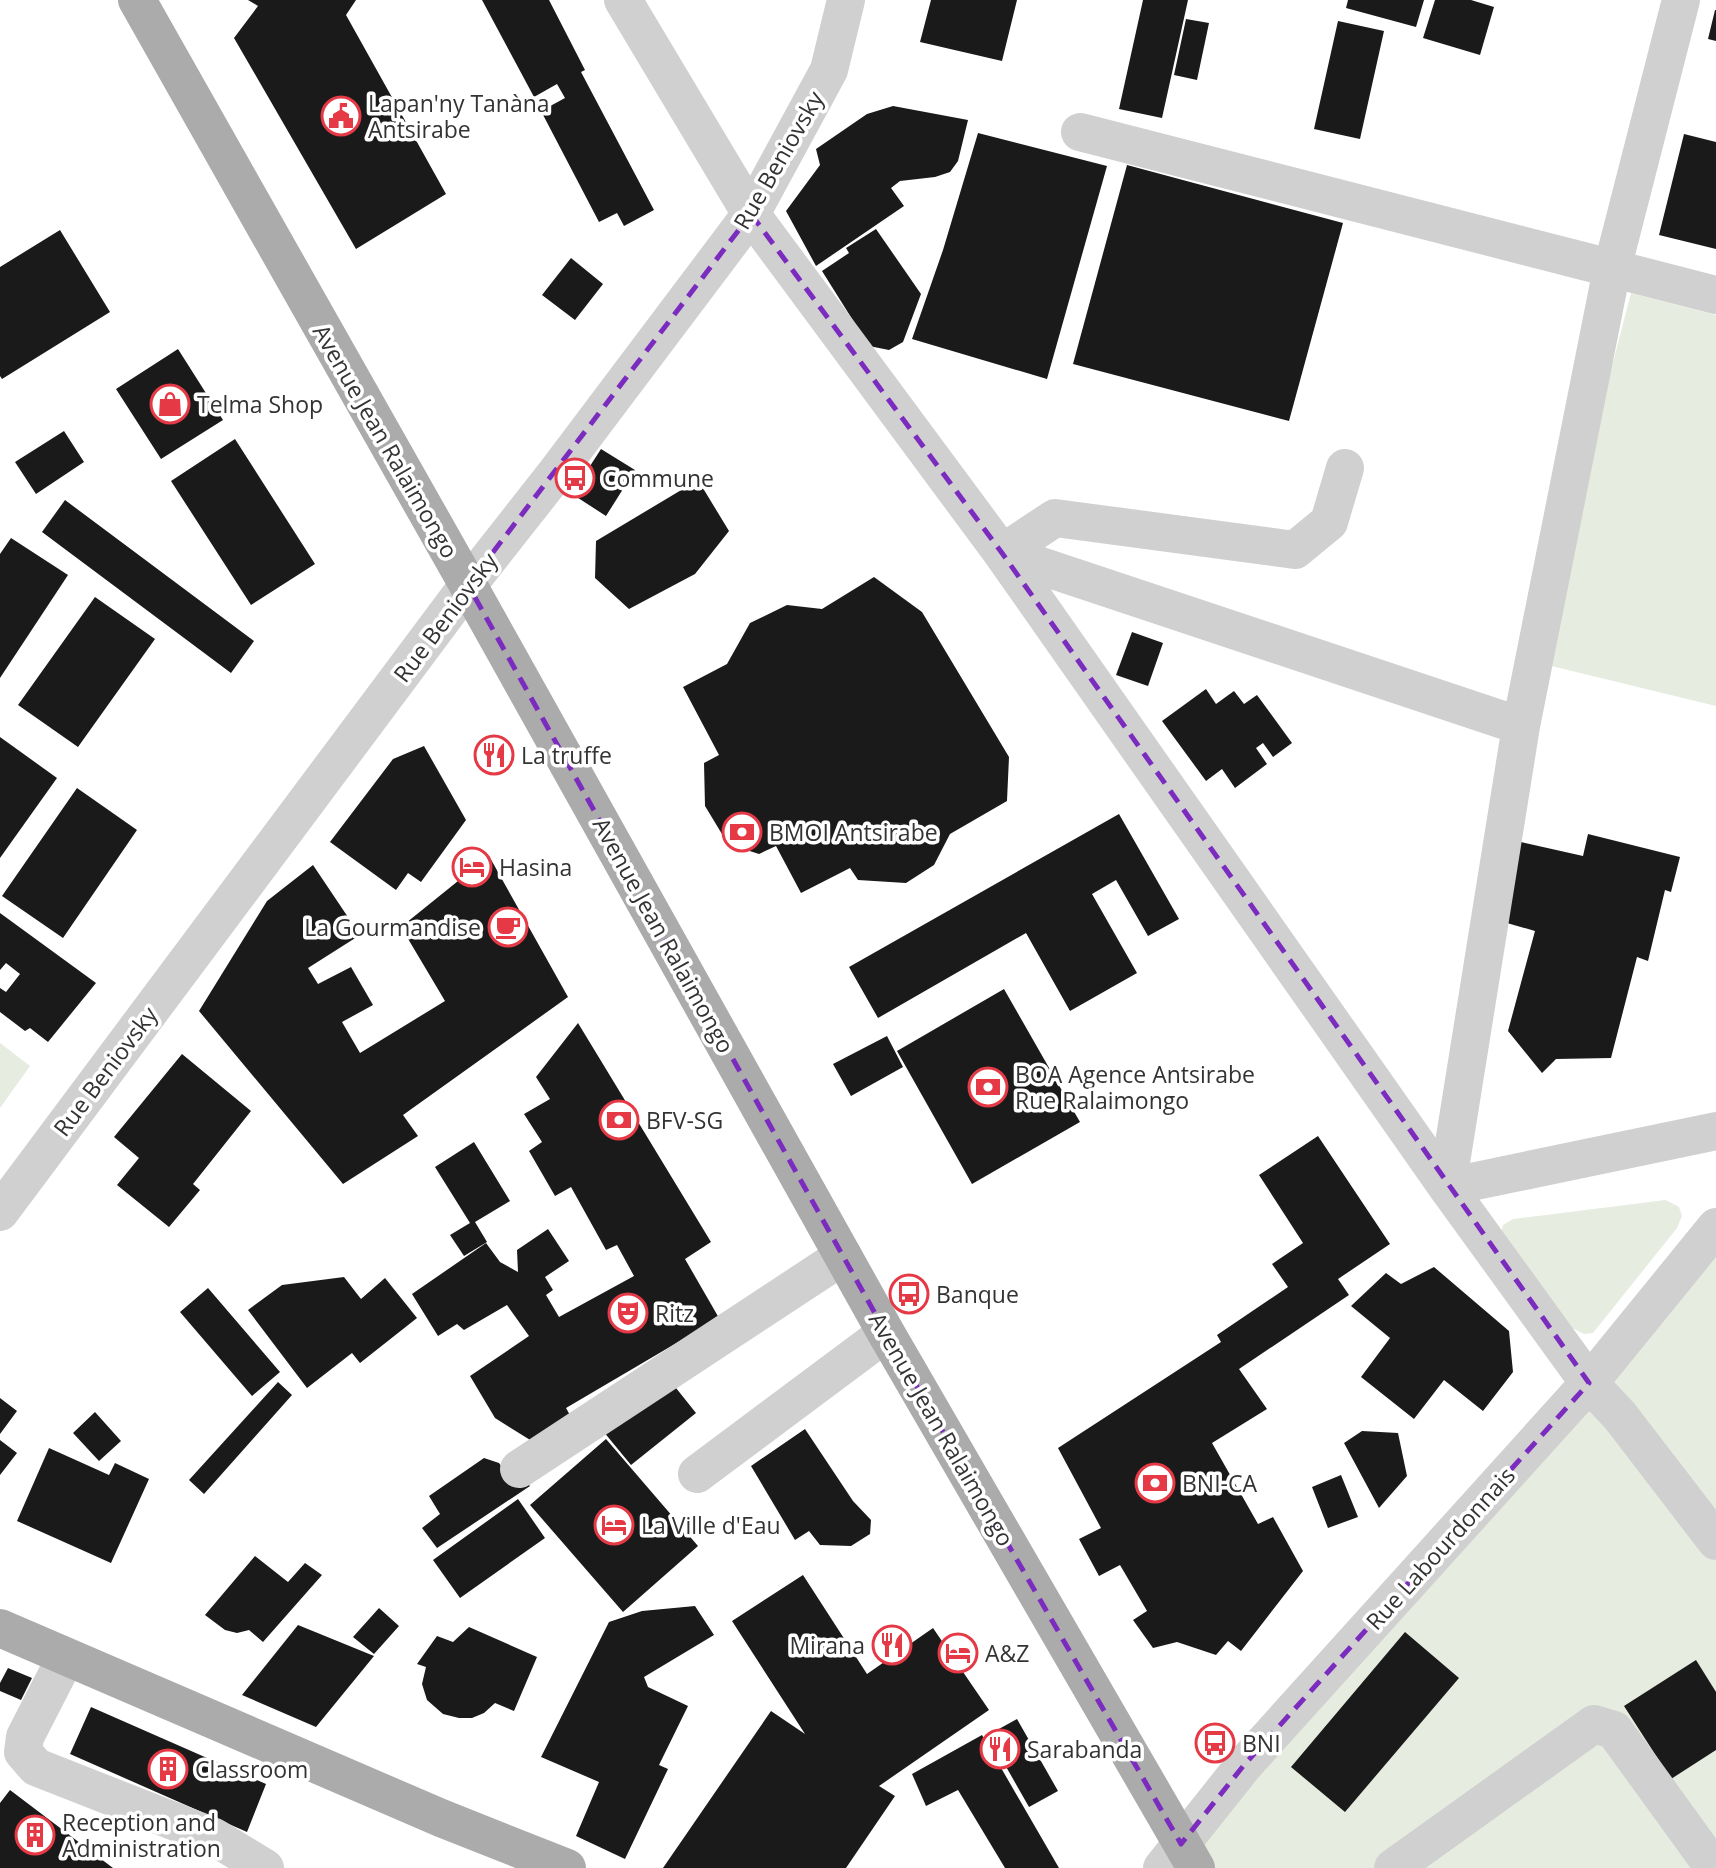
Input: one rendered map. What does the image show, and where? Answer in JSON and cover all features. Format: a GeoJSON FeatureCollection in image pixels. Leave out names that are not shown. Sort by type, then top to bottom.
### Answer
{"type":"FeatureCollection","features":[{"type":"Feature","properties":{"kind":"main road","name":"Avenue Jean Ralaimongo"},"geometry":{"type":"LineString","coordinates":[[136,0],[468,585],[1179,1860]]}},
{"type":"Feature","properties":{"kind":"main road"},"geometry":{"type":"LineString","coordinates":[[0,1628],[441,1818],[567,1868]]}},
{"type":"Feature","properties":{"kind":"street"},"geometry":{"type":"LineString","coordinates":[[623,0],[751,214],[1002,553],[1447,1186],[1589,1383],[1620,1416],[1716,1541]]}},
{"type":"Feature","properties":{"kind":"street","name":"Rue Beniovsky"},"geometry":{"type":"LineString","coordinates":[[0,1212],[468,585],[751,214],[829,70],[846,0]]}},
{"type":"Feature","properties":{"kind":"street"},"geometry":{"type":"LineString","coordinates":[[1447,1186],[1521,726],[1612,269],[1681,0]]}},
{"type":"Feature","properties":{"kind":"street"},"geometry":{"type":"LineString","coordinates":[[1080,132],[1716,295]]}},
{"type":"Feature","properties":{"kind":"street"},"geometry":{"type":"LineString","coordinates":[[1002,553],[1055,518],[1295,550],[1329,522],[1345,468]]}},
{"type":"Feature","properties":{"kind":"street"},"geometry":{"type":"LineString","coordinates":[[1002,553],[1521,726]]}},
{"type":"Feature","properties":{"kind":"street"},"geometry":{"type":"LineString","coordinates":[[1447,1186],[1716,1130]]}},
{"type":"Feature","properties":{"kind":"street","name":"Rue Labourdonnais"},"geometry":{"type":"LineString","coordinates":[[1179,1860],[1244,1765],[1589,1383],[1716,1227]]}},
{"type":"Feature","properties":{"kind":"street"},"geometry":{"type":"LineString","coordinates":[[519,1469],[844,1256]]}},
{"type":"Feature","properties":{"kind":"street"},"geometry":{"type":"LineString","coordinates":[[697,1474],[886,1333]]}},
{"type":"Feature","properties":{"kind":"street"},"geometry":{"type":"LineString","coordinates":[[66,1657],[25,1737],[23,1752],[36,1767],[214,1837],[265,1868]]}},
{"type":"Feature","properties":{"kind":"street"},"geometry":{"type":"LineString","coordinates":[[1393,1868],[1594,1724],[1614,1730],[1713,1868]]}},
{"type":"Feature","properties":{"kind":"highlighted area"},"geometry":{"type":"Polygon","coordinates":[[[751,214],[1002,553],[1589,1383],[1244,1765],[1181,1844],[886,1333],[468,585],[751,214]]]}},
{"type":"Feature","properties":{"kind":"shaded area"},"geometry":{"type":"Polygon","coordinates":[[[1631,293],[1716,315],[1716,706],[1535,662],[1631,293]]]}},
{"type":"Feature","properties":{"kind":"shaded area"},"geometry":{"type":"Polygon","coordinates":[[[0,1043],[30,1066],[0,1108],[0,1043]]]}},
{"type":"Feature","properties":{"kind":"shaded area"},"geometry":{"type":"Polygon","coordinates":[[[1666,1200],[1679,1207],[1682,1216],[1677,1228],[1593,1333],[1584,1334],[1568,1326],[1499,1239],[1503,1225],[1513,1219],[1666,1200]]]}},
{"type":"Feature","properties":{"kind":"shaded area"},"geometry":{"type":"Polygon","coordinates":[[[1716,1227],[1716,1868],[1162,1868],[1716,1227]]]}},
{"type":"Feature","properties":{"kind":"building","name":"Lapan'ny Tanàna Antsirabe"},"geometry":{"type":"Polygon","coordinates":[[[248,0],[356,0],[346,15],[446,194],[356,249],[234,38],[258,6],[248,0]]]}},
{"type":"Feature","properties":{"kind":"building"},"geometry":{"type":"Polygon","coordinates":[[[482,0],[549,0],[585,70],[581,72],[654,210],[624,226],[617,213],[599,222],[541,111],[565,98],[557,84],[534,97],[482,0]]]}},
{"type":"Feature","properties":{"kind":"building"},"geometry":{"type":"Polygon","coordinates":[[[931,0],[1017,0],[1002,61],[920,42],[931,0]]]}},
{"type":"Feature","properties":{"kind":"building"},"geometry":{"type":"Polygon","coordinates":[[[1143,0],[1188,0],[1162,118],[1119,109],[1143,0]]]}},
{"type":"Feature","properties":{"kind":"building"},"geometry":{"type":"Polygon","coordinates":[[[1348,0],[1424,0],[1416,27],[1346,8],[1348,0]]]}},
{"type":"Feature","properties":{"kind":"building"},"geometry":{"type":"Polygon","coordinates":[[[1435,0],[1471,0],[1494,7],[1480,55],[1423,38],[1435,0]]]}},
{"type":"Feature","properties":{"kind":"building"},"geometry":{"type":"Polygon","coordinates":[[[1716,10],[1716,41],[1708,39],[1716,10]]]}},
{"type":"Feature","properties":{"kind":"building"},"geometry":{"type":"Polygon","coordinates":[[[1186,19],[1209,23],[1197,80],[1174,75],[1186,19]]]}},
{"type":"Feature","properties":{"kind":"building"},"geometry":{"type":"Polygon","coordinates":[[[1338,21],[1384,31],[1360,139],[1314,129],[1338,21]]]}},
{"type":"Feature","properties":{"kind":"building"},"geometry":{"type":"Polygon","coordinates":[[[893,106],[968,120],[958,161],[950,172],[935,177],[900,181],[891,188],[904,206],[816,266],[786,211],[820,165],[816,149],[867,114],[893,106]]]}},
{"type":"Feature","properties":{"kind":"building"},"geometry":{"type":"Polygon","coordinates":[[[978,133],[1107,166],[1047,379],[912,339],[943,250],[978,133]]]}},
{"type":"Feature","properties":{"kind":"building"},"geometry":{"type":"Polygon","coordinates":[[[1684,134],[1716,142],[1716,249],[1659,235],[1684,134]]]}},
{"type":"Feature","properties":{"kind":"building"},"geometry":{"type":"Polygon","coordinates":[[[1127,165],[1343,223],[1289,421],[1073,364],[1127,165]]]}},
{"type":"Feature","properties":{"kind":"building"},"geometry":{"type":"Polygon","coordinates":[[[876,229],[921,294],[903,342],[889,350],[869,346],[822,271],[849,253],[846,248],[876,229]]]}},
{"type":"Feature","properties":{"kind":"building"},"geometry":{"type":"Polygon","coordinates":[[[60,230],[110,312],[2,379],[0,267],[60,230]]]}},
{"type":"Feature","properties":{"kind":"building"},"geometry":{"type":"Polygon","coordinates":[[[571,258],[603,284],[575,320],[542,295],[571,258]]]}},
{"type":"Feature","properties":{"kind":"building","name":"Telma Shop"},"geometry":{"type":"Polygon","coordinates":[[[178,349],[223,420],[161,459],[116,389],[178,349]]]}},
{"type":"Feature","properties":{"kind":"building"},"geometry":{"type":"Polygon","coordinates":[[[64,431],[84,462],[36,494],[15,462],[64,431]]]}},
{"type":"Feature","properties":{"kind":"building"},"geometry":{"type":"Polygon","coordinates":[[[235,439],[315,564],[251,605],[171,481],[235,439]]]}},
{"type":"Feature","properties":{"kind":"building"},"geometry":{"type":"Polygon","coordinates":[[[601,449],[635,470],[606,516],[572,494],[601,449]]]}},
{"type":"Feature","properties":{"kind":"building"},"geometry":{"type":"Polygon","coordinates":[[[698,480],[729,531],[695,574],[629,609],[595,578],[596,541],[698,480]]]}},
{"type":"Feature","properties":{"kind":"building"},"geometry":{"type":"Polygon","coordinates":[[[65,500],[254,641],[231,673],[42,532],[65,500]]]}},
{"type":"Feature","properties":{"kind":"building"},"geometry":{"type":"Polygon","coordinates":[[[11,538],[68,575],[0,678],[0,554],[11,538]]]}},
{"type":"Feature","properties":{"kind":"building"},"geometry":{"type":"Polygon","coordinates":[[[874,577],[922,612],[1009,757],[1007,801],[950,834],[934,865],[906,883],[858,880],[850,868],[801,893],[776,846],[759,854],[728,844],[705,806],[704,763],[719,755],[683,687],[727,664],[750,623],[787,605],[822,609],[874,577]]]}},
{"type":"Feature","properties":{"kind":"building"},"geometry":{"type":"Polygon","coordinates":[[[95,597],[155,639],[78,747],[18,705],[95,597]]]}},
{"type":"Feature","properties":{"kind":"building"},"geometry":{"type":"Polygon","coordinates":[[[1132,632],[1163,643],[1148,686],[1116,675],[1132,632]]]}},
{"type":"Feature","properties":{"kind":"building"},"geometry":{"type":"Polygon","coordinates":[[[1206,689],[1216,704],[1234,691],[1244,704],[1257,695],[1292,743],[1273,757],[1263,743],[1256,748],[1267,764],[1235,788],[1222,769],[1206,781],[1162,721],[1206,689]]]}},
{"type":"Feature","properties":{"kind":"building"},"geometry":{"type":"Polygon","coordinates":[[[0,737],[57,778],[0,858],[0,737]]]}},
{"type":"Feature","properties":{"kind":"building"},"geometry":{"type":"Polygon","coordinates":[[[424,746],[466,820],[421,882],[408,873],[396,890],[330,842],[393,759],[424,746]]]}},
{"type":"Feature","properties":{"kind":"building"},"geometry":{"type":"Polygon","coordinates":[[[77,788],[137,830],[63,938],[2,896],[77,788]]]}},
{"type":"Feature","properties":{"kind":"building"},"geometry":{"type":"Polygon","coordinates":[[[1119,814],[1179,919],[1148,936],[1116,880],[1092,894],[1137,973],[1070,1011],[1026,933],[878,1018],[849,967],[1119,814]]]}},
{"type":"Feature","properties":{"kind":"building"},"geometry":{"type":"Polygon","coordinates":[[[1588,834],[1680,857],[1671,892],[1665,890],[1648,961],[1637,957],[1611,1058],[1556,1059],[1542,1073],[1508,1031],[1535,931],[1500,921],[1521,842],[1583,856],[1588,834]]]}},
{"type":"Feature","properties":{"kind":"building"},"geometry":{"type":"Polygon","coordinates":[[[489,856],[568,997],[403,1115],[418,1136],[343,1184],[199,1011],[267,901],[313,865],[360,935],[308,968],[318,984],[351,967],[373,1005],[342,1022],[360,1053],[445,1001],[401,927],[489,856]]]}},
{"type":"Feature","properties":{"kind":"building"},"geometry":{"type":"Polygon","coordinates":[[[0,913],[96,983],[48,1042],[30,1028],[25,1031],[0,1012],[0,988],[6,992],[20,974],[6,963],[0,970],[0,913]]]}},
{"type":"Feature","properties":{"kind":"building","name":"BOA Agence Antsirabe Rue Ralaimongo"},"geometry":{"type":"Polygon","coordinates":[[[1004,989],[1080,1122],[972,1184],[897,1051],[1004,989]]]}},
{"type":"Feature","properties":{"kind":"building"},"geometry":{"type":"Polygon","coordinates":[[[578,1023],[711,1242],[685,1259],[719,1318],[566,1408],[575,1424],[543,1448],[495,1418],[470,1376],[529,1336],[507,1305],[464,1330],[457,1324],[438,1336],[412,1294],[486,1243],[500,1262],[518,1272],[517,1250],[548,1229],[569,1261],[545,1277],[553,1290],[546,1295],[559,1317],[634,1276],[617,1245],[606,1250],[571,1187],[555,1196],[529,1151],[542,1142],[524,1114],[550,1099],[536,1077],[578,1023]]]}},
{"type":"Feature","properties":{"kind":"building"},"geometry":{"type":"Polygon","coordinates":[[[887,1036],[903,1067],[851,1096],[833,1064],[887,1036]]]}},
{"type":"Feature","properties":{"kind":"building"},"geometry":{"type":"Polygon","coordinates":[[[182,1054],[251,1111],[193,1184],[200,1190],[169,1227],[117,1185],[139,1158],[114,1137],[182,1054]]]}},
{"type":"Feature","properties":{"kind":"building","name":"BNI-CA"},"geometry":{"type":"Polygon","coordinates":[[[1318,1136],[1390,1244],[1338,1279],[1349,1295],[1239,1369],[1267,1409],[1212,1443],[1258,1524],[1273,1517],[1303,1571],[1241,1651],[1228,1641],[1216,1655],[1177,1642],[1153,1648],[1133,1620],[1147,1611],[1120,1565],[1099,1576],[1079,1539],[1101,1528],[1058,1448],[1221,1342],[1217,1335],[1288,1287],[1272,1264],[1303,1243],[1259,1175],[1318,1136]]]}},
{"type":"Feature","properties":{"kind":"building"},"geometry":{"type":"Polygon","coordinates":[[[474,1142],[510,1201],[475,1222],[487,1242],[464,1256],[450,1235],[470,1223],[435,1167],[474,1142]]]}},
{"type":"Feature","properties":{"kind":"building"},"geometry":{"type":"Polygon","coordinates":[[[1434,1267],[1509,1331],[1513,1372],[1483,1411],[1444,1380],[1414,1419],[1361,1377],[1390,1338],[1351,1306],[1386,1273],[1401,1284],[1434,1267]]]}},
{"type":"Feature","properties":{"kind":"building"},"geometry":{"type":"Polygon","coordinates":[[[344,1277],[361,1299],[385,1278],[417,1318],[360,1363],[352,1353],[307,1388],[248,1310],[282,1285],[344,1277]]]}},
{"type":"Feature","properties":{"kind":"building"},"geometry":{"type":"Polygon","coordinates":[[[208,1288],[280,1372],[252,1396],[180,1312],[208,1288]]]}},
{"type":"Feature","properties":{"kind":"building"},"geometry":{"type":"Polygon","coordinates":[[[668,1378],[696,1413],[631,1465],[603,1431],[668,1378]]]}},
{"type":"Feature","properties":{"kind":"building"},"geometry":{"type":"Polygon","coordinates":[[[278,1382],[292,1395],[204,1494],[189,1480],[278,1382]]]}},
{"type":"Feature","properties":{"kind":"building"},"geometry":{"type":"Polygon","coordinates":[[[0,1398],[17,1411],[0,1434],[0,1398]]]}},
{"type":"Feature","properties":{"kind":"building"},"geometry":{"type":"Polygon","coordinates":[[[95,1412],[121,1441],[99,1461],[73,1433],[95,1412]]]}},
{"type":"Feature","properties":{"kind":"building"},"geometry":{"type":"Polygon","coordinates":[[[805,1429],[853,1501],[871,1520],[870,1534],[851,1546],[820,1545],[809,1531],[795,1540],[751,1466],[805,1429]]]}},
{"type":"Feature","properties":{"kind":"building"},"geometry":{"type":"Polygon","coordinates":[[[1362,1431],[1398,1433],[1407,1476],[1379,1508],[1344,1443],[1362,1431]]]}},
{"type":"Feature","properties":{"kind":"building","name":"La Ville d'Eau"},"geometry":{"type":"Polygon","coordinates":[[[606,1439],[698,1546],[623,1612],[530,1505],[606,1439]]]}},
{"type":"Feature","properties":{"kind":"building"},"geometry":{"type":"Polygon","coordinates":[[[0,1440],[17,1453],[0,1475],[0,1440]]]}},
{"type":"Feature","properties":{"kind":"building"},"geometry":{"type":"Polygon","coordinates":[[[49,1448],[109,1475],[115,1463],[149,1479],[111,1563],[17,1521],[49,1448]]]}},
{"type":"Feature","properties":{"kind":"building"},"geometry":{"type":"Polygon","coordinates":[[[484,1458],[499,1463],[510,1478],[522,1478],[530,1486],[437,1548],[422,1528],[440,1514],[429,1496],[484,1458]]]}},
{"type":"Feature","properties":{"kind":"building"},"geometry":{"type":"Polygon","coordinates":[[[1341,1475],[1358,1517],[1328,1528],[1312,1487],[1341,1475]]]}},
{"type":"Feature","properties":{"kind":"building"},"geometry":{"type":"Polygon","coordinates":[[[518,1499],[545,1538],[460,1598],[433,1560],[518,1499]]]}},
{"type":"Feature","properties":{"kind":"building"},"geometry":{"type":"Polygon","coordinates":[[[255,1556],[288,1582],[305,1563],[322,1575],[263,1642],[249,1630],[237,1633],[225,1630],[205,1615],[255,1556]]]}},
{"type":"Feature","properties":{"kind":"building"},"geometry":{"type":"Polygon","coordinates":[[[803,1575],[867,1674],[933,1628],[989,1710],[879,1786],[895,1796],[846,1868],[663,1868],[771,1711],[805,1734],[732,1621],[803,1575]]]}},
{"type":"Feature","properties":{"kind":"building"},"geometry":{"type":"Polygon","coordinates":[[[695,1606],[714,1635],[644,1677],[648,1687],[688,1706],[659,1765],[668,1769],[625,1859],[576,1836],[599,1782],[541,1757],[609,1622],[642,1611],[695,1606]]]}},
{"type":"Feature","properties":{"kind":"building"},"geometry":{"type":"Polygon","coordinates":[[[379,1608],[399,1626],[374,1654],[353,1637],[379,1608]]]}},
{"type":"Feature","properties":{"kind":"building"},"geometry":{"type":"Polygon","coordinates":[[[298,1625],[374,1656],[316,1727],[242,1695],[298,1625]]]}},
{"type":"Feature","properties":{"kind":"building"},"geometry":{"type":"Polygon","coordinates":[[[469,1627],[537,1657],[514,1711],[495,1703],[484,1713],[472,1718],[459,1718],[443,1714],[427,1700],[422,1684],[426,1667],[417,1664],[437,1636],[453,1642],[469,1627]]]}},
{"type":"Feature","properties":{"kind":"building"},"geometry":{"type":"Polygon","coordinates":[[[1405,1632],[1459,1678],[1345,1812],[1291,1767],[1405,1632]]]}},
{"type":"Feature","properties":{"kind":"building"},"geometry":{"type":"Polygon","coordinates":[[[1696,1660],[1716,1692],[1716,1750],[1671,1779],[1624,1706],[1696,1660]]]}},
{"type":"Feature","properties":{"kind":"building"},"geometry":{"type":"Polygon","coordinates":[[[8,1668],[32,1678],[21,1700],[0,1691],[0,1683],[8,1668]]]}},
{"type":"Feature","properties":{"kind":"building","name":"Classroom"},"geometry":{"type":"Polygon","coordinates":[[[91,1707],[266,1784],[247,1832],[70,1754],[91,1707]]]}},
{"type":"Feature","properties":{"kind":"building"},"geometry":{"type":"Polygon","coordinates":[[[1017,1719],[1058,1791],[1029,1807],[988,1735],[1017,1719]]]}},
{"type":"Feature","properties":{"kind":"building"},"geometry":{"type":"Polygon","coordinates":[[[982,1735],[1059,1868],[1005,1868],[958,1790],[926,1806],[912,1774],[982,1735]]]}},
{"type":"Feature","properties":{"kind":"building","name":"Reception and Administration"},"geometry":{"type":"Polygon","coordinates":[[[10,1790],[113,1868],[0,1868],[0,1803],[10,1790]]]}},
{"type":"Feature","properties":{"kind":"place","name":"Lapan'ny Tanàna Antsirabe"},"geometry":{"type":"Point","coordinates":[341,116]}},
{"type":"Feature","properties":{"kind":"place","name":"Telma Shop"},"geometry":{"type":"Point","coordinates":[170,404]}},
{"type":"Feature","properties":{"kind":"place","name":"Commune"},"geometry":{"type":"Point","coordinates":[575,478]}},
{"type":"Feature","properties":{"kind":"place","name":"La truffe"},"geometry":{"type":"Point","coordinates":[494,755]}},
{"type":"Feature","properties":{"kind":"place","name":"BMOI Antsirabe"},"geometry":{"type":"Point","coordinates":[742,832]}},
{"type":"Feature","properties":{"kind":"place","name":"Hasina"},"geometry":{"type":"Point","coordinates":[472,867]}},
{"type":"Feature","properties":{"kind":"place","name":"La Gourmandise"},"geometry":{"type":"Point","coordinates":[508,927]}},
{"type":"Feature","properties":{"kind":"place","name":"BOA Agence Antsirabe Rue Ralaimongo"},"geometry":{"type":"Point","coordinates":[988,1087]}},
{"type":"Feature","properties":{"kind":"place","name":"BFV-SG"},"geometry":{"type":"Point","coordinates":[619,1120]}},
{"type":"Feature","properties":{"kind":"place","name":"Banque"},"geometry":{"type":"Point","coordinates":[909,1294]}},
{"type":"Feature","properties":{"kind":"place","name":"Ritz"},"geometry":{"type":"Point","coordinates":[628,1313]}},
{"type":"Feature","properties":{"kind":"place","name":"BNI-CA"},"geometry":{"type":"Point","coordinates":[1155,1483]}},
{"type":"Feature","properties":{"kind":"place","name":"La Ville d'Eau"},"geometry":{"type":"Point","coordinates":[614,1525]}},
{"type":"Feature","properties":{"kind":"place","name":"Mirana"},"geometry":{"type":"Point","coordinates":[892,1645]}},
{"type":"Feature","properties":{"kind":"place","name":"A&Z"},"geometry":{"type":"Point","coordinates":[958,1653]}},
{"type":"Feature","properties":{"kind":"place","name":"BNI"},"geometry":{"type":"Point","coordinates":[1215,1743]}},
{"type":"Feature","properties":{"kind":"place","name":"Sarabanda"},"geometry":{"type":"Point","coordinates":[1000,1749]}},
{"type":"Feature","properties":{"kind":"place","name":"Classroom"},"geometry":{"type":"Point","coordinates":[168,1769]}},
{"type":"Feature","properties":{"kind":"place","name":"Reception and Administration"},"geometry":{"type":"Point","coordinates":[35,1835]}}]}
